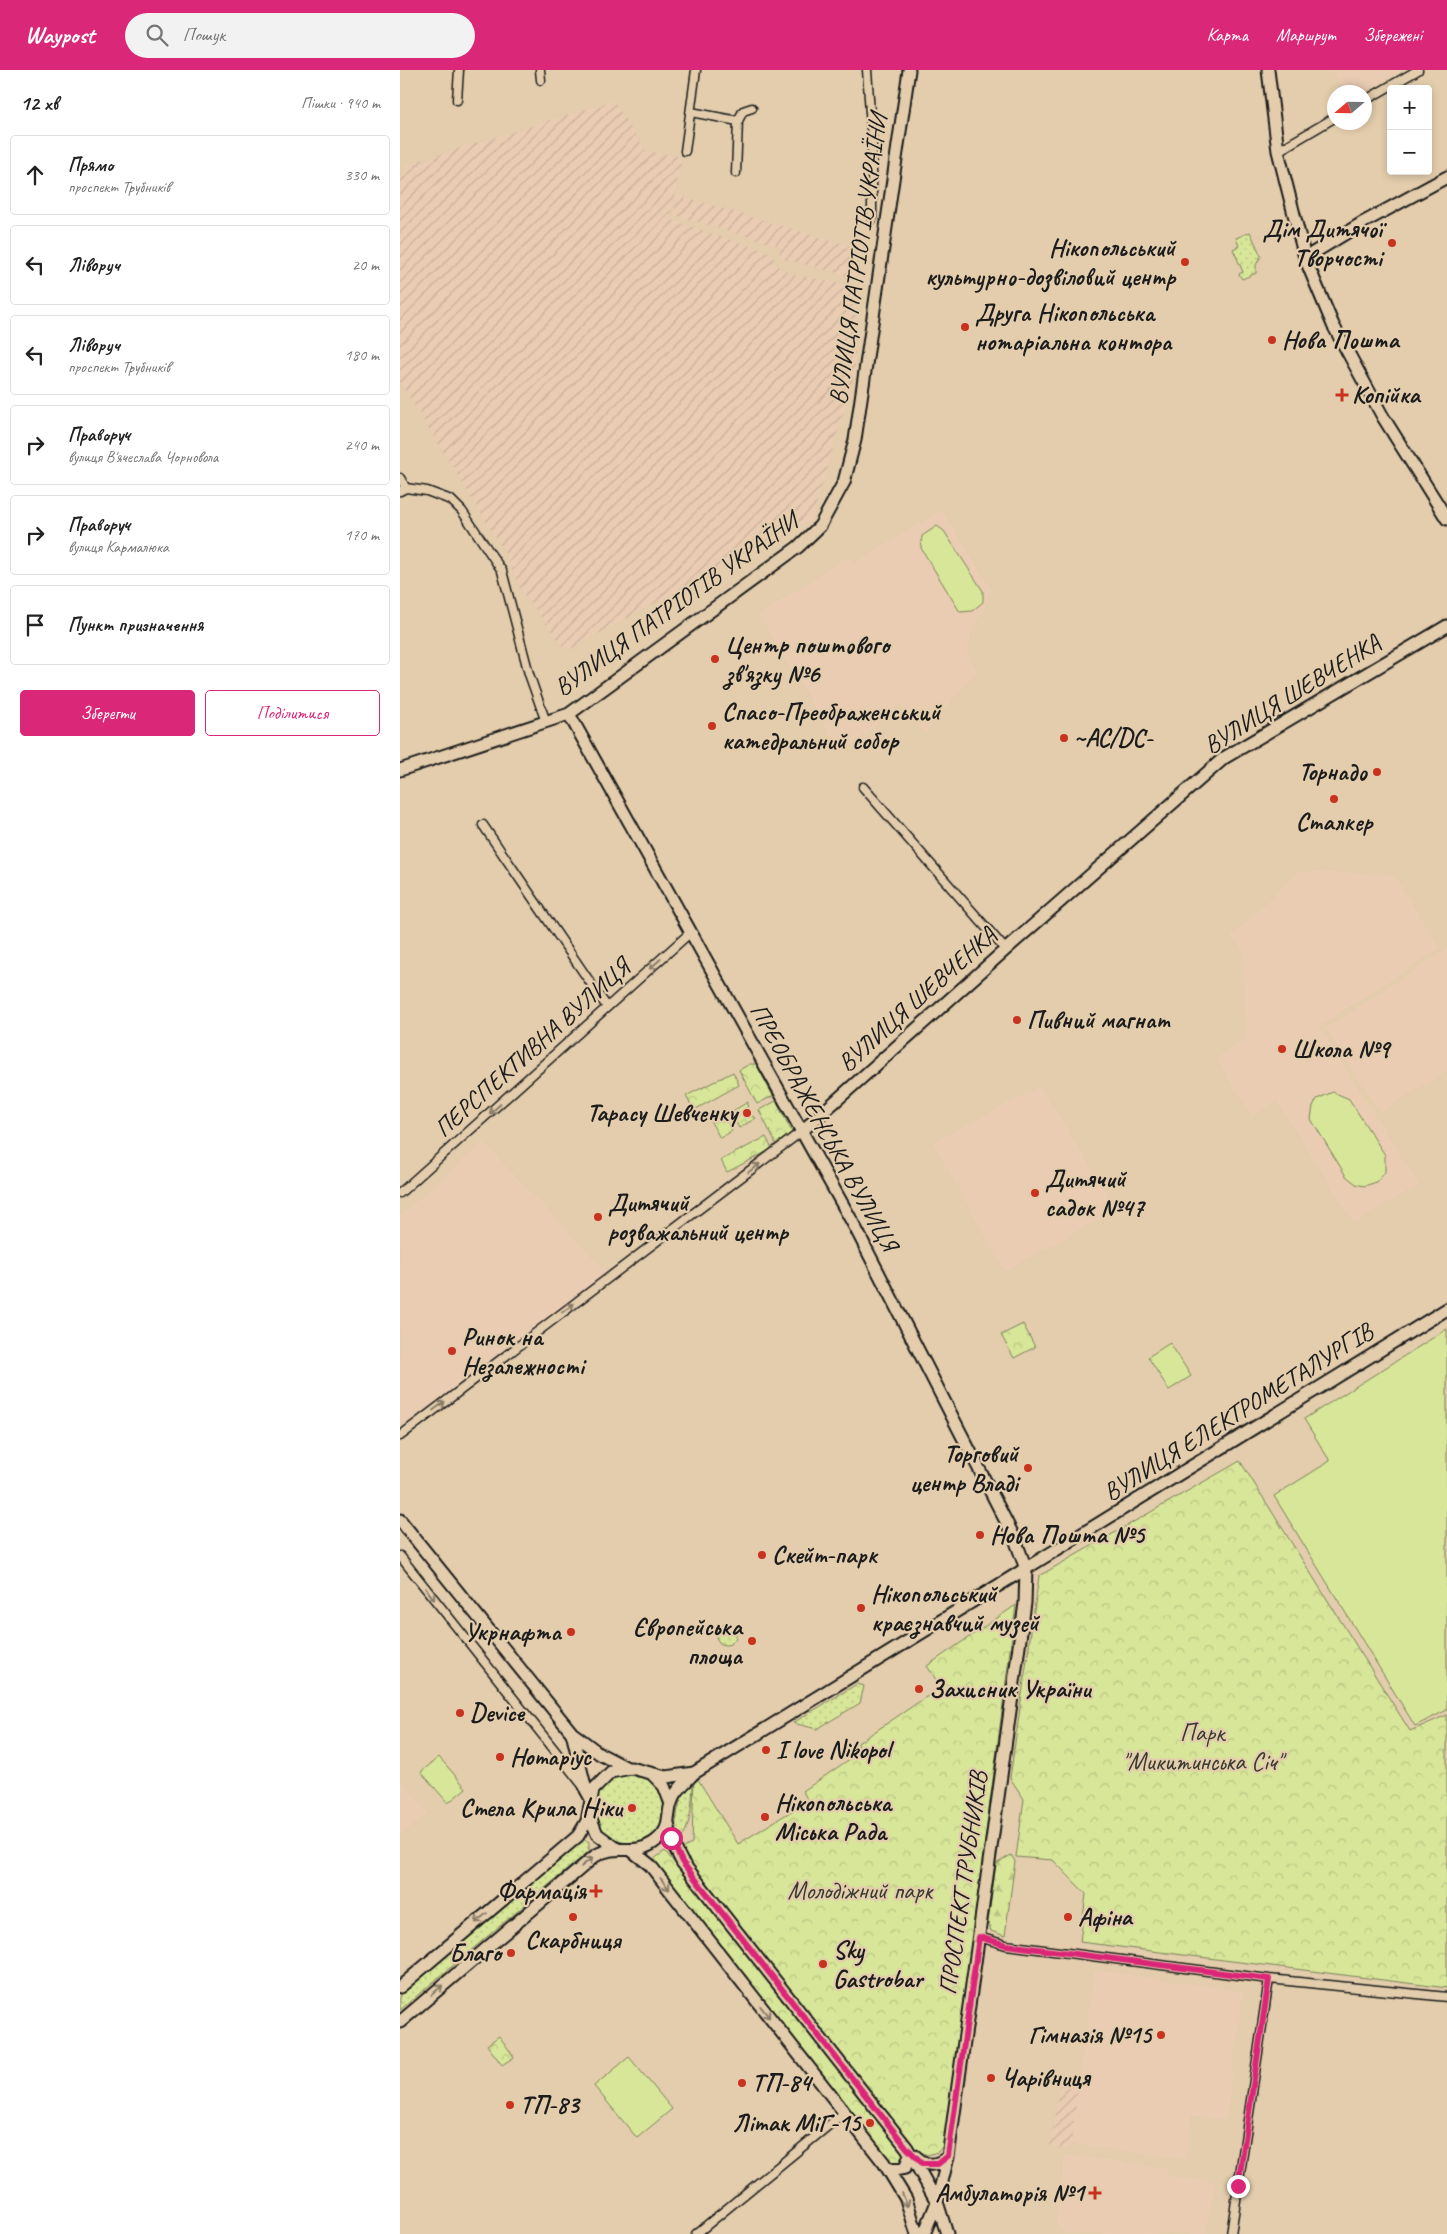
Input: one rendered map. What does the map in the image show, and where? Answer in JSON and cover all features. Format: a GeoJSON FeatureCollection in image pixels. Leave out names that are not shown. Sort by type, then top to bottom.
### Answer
{"type":"FeatureCollection","features":[{"type":"Feature","properties":{"kind":"main road","name":"ВУЛИЦЯ ПАТРІОТІВ УКРАЇНИ"},"geometry":{"type":"LineString","coordinates":[[400,770],[569,714],[798,547],[820,526],[844,482],[855,440],[909,70]]}},
{"type":"Feature","properties":{"kind":"main road"},"geometry":{"type":"LineString","coordinates":[[1268,70],[1278,151],[1305,258],[1333,325],[1383,417],[1447,519]]}},
{"type":"Feature","properties":{"kind":"main road"},"geometry":{"type":"LineString","coordinates":[[1305,258],[1364,222],[1447,177]]}},
{"type":"Feature","properties":{"kind":"main road","name":"ВУЛИЦЯ ШЕВЧЕНКА"},"geometry":{"type":"LineString","coordinates":[[802,1131],[1005,949],[1224,758],[1447,626]]}},
{"type":"Feature","properties":{"kind":"main road","name":"ПРЕОБРАЖЕНСЬКА ВУЛИЦЯ"},"geometry":{"type":"LineString","coordinates":[[569,714],[854,1225],[1015,1539],[1026,1569]]}},
{"type":"Feature","properties":{"kind":"main road","name":"ВУЛИЦЯ ЕЛЕКТРОМЕТАЛУРГІВ"},"geometry":{"type":"LineString","coordinates":[[572,1732],[600,1754],[627,1768],[666,1777],[694,1772],[1447,1309]]}},
{"type":"Feature","properties":{"kind":"main road"},"geometry":{"type":"LineString","coordinates":[[400,1520],[572,1732],[588,1794],[589,1812],[597,1834],[616,1848]]}},
{"type":"Feature","properties":{"kind":"main road","name":"ПРОСПЕКТ ТРУБНИКІВ"},"geometry":{"type":"LineString","coordinates":[[924,2234],[937,2202],[948,2156],[1025,1603],[1026,1569]]}},
{"type":"Feature","properties":{"kind":"main road"},"geometry":{"type":"LineString","coordinates":[[588,1794],[598,1782],[611,1772],[627,1768]]}},
{"type":"Feature","properties":{"kind":"main road","name":"ВУЛИЦЯ ЕЛЕКТРОМЕТАЛУРГІВ"},"geometry":{"type":"LineString","coordinates":[[616,1848],[630,1850],[654,1843],[668,1824],[671,1804],[694,1772]]}},
{"type":"Feature","properties":{"kind":"main road"},"geometry":{"type":"LineString","coordinates":[[652,1774],[664,1786],[671,1804]]}},
{"type":"Feature","properties":{"kind":"main road"},"geometry":{"type":"LineString","coordinates":[[400,1987],[575,1840],[582,1832],[589,1812]]}},
{"type":"Feature","properties":{"kind":"main road"},"geometry":{"type":"LineString","coordinates":[[668,1824],[673,1844],[682,1862],[908,2151],[937,2202],[947,2234]]}},
{"type":"Feature","properties":{"kind":"main road"},"geometry":{"type":"LineString","coordinates":[[400,2022],[587,1862],[603,1851],[616,1848]]}},
{"type":"Feature","properties":{"kind":"main road"},"geometry":{"type":"LineString","coordinates":[[630,1850],[650,1865],[888,2168],[906,2199],[917,2234]]}},
{"type":"Feature","properties":{"kind":"main road"},"geometry":{"type":"LineString","coordinates":[[908,2151],[923,2164],[938,2164],[948,2156]]}},
{"type":"Feature","properties":{"kind":"main road"},"geometry":{"type":"LineString","coordinates":[[888,2168],[894,2170],[905,2168],[908,2151]]}},
{"type":"Feature","properties":{"kind":"street"},"geometry":{"type":"LineString","coordinates":[[457,100],[459,70]]}},
{"type":"Feature","properties":{"kind":"street"},"geometry":{"type":"LineString","coordinates":[[540,70],[541,80]]}},
{"type":"Feature","properties":{"kind":"street"},"geometry":{"type":"LineString","coordinates":[[685,151],[696,70]]}},
{"type":"Feature","properties":{"kind":"street"},"geometry":{"type":"LineString","coordinates":[[867,70],[872,140],[872,219]]}},
{"type":"Feature","properties":{"kind":"street"},"geometry":{"type":"LineString","coordinates":[[1372,96],[1418,70]]}},
{"type":"Feature","properties":{"kind":"street"},"geometry":{"type":"LineString","coordinates":[[736,172],[738,121],[743,111],[752,108]]}},
{"type":"Feature","properties":{"kind":"street"},"geometry":{"type":"LineString","coordinates":[[691,112],[738,121]]}},
{"type":"Feature","properties":{"kind":"street"},"geometry":{"type":"LineString","coordinates":[[1278,151],[1327,122]]}},
{"type":"Feature","properties":{"kind":"street"},"geometry":{"type":"LineString","coordinates":[[400,478],[403,490],[427,491],[451,500],[462,511],[502,571],[529,674],[546,722]]}},
{"type":"Feature","properties":{"kind":"street"},"geometry":{"type":"LineString","coordinates":[[863,787],[1005,949]]}},
{"type":"Feature","properties":{"kind":"street"},"geometry":{"type":"LineString","coordinates":[[483,825],[607,1007]]}},
{"type":"Feature","properties":{"kind":"street","name":"ПЕРСПЕКТИВНА ВУЛИЦЯ"},"geometry":{"type":"LineString","coordinates":[[400,1193],[691,932]]}},
{"type":"Feature","properties":{"kind":"street","name":"ВУЛИЦЯ ШЕВЧЕНКА"},"geometry":{"type":"LineString","coordinates":[[400,1436],[802,1131]]}},
{"type":"Feature","properties":{"kind":"street"},"geometry":{"type":"LineString","coordinates":[[400,1556],[588,1794]]}},
{"type":"Feature","properties":{"kind":"street"},"geometry":{"type":"LineString","coordinates":[[979,1937],[1006,1945],[1269,1979],[1447,1997]]}},
{"type":"Feature","properties":{"kind":"street"},"geometry":{"type":"LineString","coordinates":[[1231,2234],[1269,1979]]}},
{"type":"Feature","properties":{"kind":"street"},"geometry":{"type":"LineString","coordinates":[[696,2234],[845,2112]]}},
{"type":"Feature","properties":{"kind":"shaded area"},"geometry":{"type":"Polygon","coordinates":[[[1331,70],[1402,70],[1372,87],[1372,85],[1341,85],[1331,70]]]}},
{"type":"Feature","properties":{"kind":"shaded area"},"geometry":{"type":"Polygon","coordinates":[[[613,101],[646,151],[682,157],[670,220],[771,253],[778,267],[796,275],[856,287],[855,374],[812,519],[566,651],[520,588],[503,549],[400,382],[400,184],[406,165],[613,101]]]}},
{"type":"Feature","properties":{"kind":"shaded area"},"geometry":{"type":"Polygon","coordinates":[[[677,195],[860,249],[856,278],[780,258],[780,246],[674,215],[677,195]]]}},
{"type":"Feature","properties":{"kind":"shaded area"},"geometry":{"type":"Polygon","coordinates":[[[942,510],[992,590],[971,634],[968,656],[977,671],[925,733],[900,704],[844,752],[827,729],[759,615],[848,556],[854,563],[942,510]]]}},
{"type":"Feature","properties":{"kind":"shaded area","name":"Школа №9"},"geometry":{"type":"Polygon","coordinates":[[[1300,871],[1394,875],[1440,948],[1319,1026],[1419,1185],[1354,1223],[1277,1101],[1252,1116],[1216,1058],[1246,1039],[1243,950],[1231,936],[1300,871]]]}},
{"type":"Feature","properties":{"kind":"shaded area"},"geometry":{"type":"Polygon","coordinates":[[[1447,949],[1447,1071],[1380,1112],[1326,1028],[1447,949]]]}},
{"type":"Feature","properties":{"kind":"shaded area","name":"Дитячий садок №47"},"geometry":{"type":"Polygon","coordinates":[[[1040,1086],[1117,1209],[1005,1271],[933,1143],[1040,1086]]]}},
{"type":"Feature","properties":{"kind":"shaded area","name":"Ринок на Незалежності"},"geometry":{"type":"Polygon","coordinates":[[[483,1142],[608,1273],[400,1430],[400,1216],[483,1142]]]}},
{"type":"Feature","properties":{"kind":"shaded area"},"geometry":{"type":"Polygon","coordinates":[[[400,1777],[428,1814],[400,1836],[400,1777]]]}},
{"type":"Feature","properties":{"kind":"shaded area","name":"Гімназія №15"},"geometry":{"type":"Polygon","coordinates":[[[1094,1970],[1243,1991],[1226,2120],[1191,2116],[1186,2159],[1071,2144],[1094,1970]]]}},
{"type":"Feature","properties":{"kind":"shaded area"},"geometry":{"type":"Polygon","coordinates":[[[1061,2077],[1079,2079],[1070,2150],[1050,2147],[1061,2077]]]}},
{"type":"Feature","properties":{"kind":"shaded area"},"geometry":{"type":"Polygon","coordinates":[[[1065,2155],[1167,2168],[1167,2176],[1215,2182],[1206,2234],[1064,2234],[1056,2223],[1065,2155]]]}},
{"type":"Feature","properties":{"kind":"green space"},"geometry":{"type":"Polygon","coordinates":[[[1250,232],[1261,256],[1256,265],[1256,273],[1242,279],[1239,274],[1243,272],[1233,249],[1239,246],[1236,238],[1250,232]]]}},
{"type":"Feature","properties":{"kind":"green space"},"geometry":{"type":"Polygon","coordinates":[[[937,526],[944,531],[983,591],[983,602],[972,611],[960,612],[921,548],[922,536],[937,526]]]}},
{"type":"Feature","properties":{"kind":"green space"},"geometry":{"type":"Polygon","coordinates":[[[750,1064],[756,1064],[773,1096],[757,1104],[739,1070],[750,1064]]]}},
{"type":"Feature","properties":{"kind":"green space"},"geometry":{"type":"Polygon","coordinates":[[[733,1072],[739,1085],[694,1110],[686,1096],[733,1072]]]}},
{"type":"Feature","properties":{"kind":"green space"},"geometry":{"type":"Polygon","coordinates":[[[1333,1092],[1349,1099],[1385,1155],[1385,1172],[1377,1182],[1364,1186],[1356,1184],[1346,1176],[1311,1119],[1313,1106],[1317,1099],[1333,1092]]]}},
{"type":"Feature","properties":{"kind":"green space"},"geometry":{"type":"Polygon","coordinates":[[[776,1101],[793,1134],[776,1144],[759,1110],[776,1101]]]}},
{"type":"Feature","properties":{"kind":"green space"},"geometry":{"type":"Polygon","coordinates":[[[748,1102],[747,1109],[743,1112],[746,1118],[751,1116],[756,1118],[739,1128],[731,1112],[748,1102]]]}},
{"type":"Feature","properties":{"kind":"green space"},"geometry":{"type":"Polygon","coordinates":[[[724,1115],[732,1131],[720,1138],[711,1122],[724,1115]]]}},
{"type":"Feature","properties":{"kind":"green space"},"geometry":{"type":"Polygon","coordinates":[[[766,1137],[772,1149],[727,1172],[721,1160],[766,1137]]]}},
{"type":"Feature","properties":{"kind":"green space"},"geometry":{"type":"Polygon","coordinates":[[[1023,1324],[1035,1347],[1014,1358],[1001,1335],[1023,1324]]]}},
{"type":"Feature","properties":{"kind":"green space"},"geometry":{"type":"Polygon","coordinates":[[[1447,1329],[1447,1710],[1415,1726],[1274,1496],[1330,1461],[1304,1419],[1447,1329]]]}},
{"type":"Feature","properties":{"kind":"green space"},"geometry":{"type":"Polygon","coordinates":[[[1170,1343],[1191,1376],[1169,1390],[1148,1357],[1170,1343]]]}},
{"type":"Feature","properties":{"kind":"green space","name":"Парк \"Микитинська Січ\""},"geometry":{"type":"Polygon","coordinates":[[[1240,1461],[1410,1731],[1447,1715],[1447,1988],[1080,1942],[1086,1894],[1053,1860],[1016,1857],[1024,1799],[1010,1778],[1039,1576],[1240,1461]]]}},
{"type":"Feature","properties":{"kind":"green space","name":"Молодіжний парк"},"geometry":{"type":"Polygon","coordinates":[[[1016,1605],[945,2143],[938,2152],[927,2155],[916,2149],[680,1851],[692,1843],[694,1773],[738,1844],[808,1801],[803,1791],[860,1752],[858,1743],[941,1687],[927,1666],[1016,1605]]]}},
{"type":"Feature","properties":{"kind":"green space"},"geometry":{"type":"Polygon","coordinates":[[[726,1625],[733,1628],[736,1635],[733,1642],[726,1645],[719,1642],[716,1635],[719,1628],[726,1625]]]}},
{"type":"Feature","properties":{"kind":"green space"},"geometry":{"type":"Polygon","coordinates":[[[857,1684],[864,1686],[860,1703],[817,1729],[793,1723],[857,1684]]]}},
{"type":"Feature","properties":{"kind":"green space"},"geometry":{"type":"Polygon","coordinates":[[[439,1757],[466,1788],[448,1803],[421,1772],[439,1757]]]}},
{"type":"Feature","properties":{"kind":"green space"},"geometry":{"type":"Polygon","coordinates":[[[623,1773],[637,1773],[650,1779],[659,1788],[665,1801],[663,1821],[655,1833],[637,1843],[623,1843],[610,1837],[601,1828],[595,1815],[595,1801],[601,1788],[610,1779],[623,1773]]]}},
{"type":"Feature","properties":{"kind":"green space"},"geometry":{"type":"Polygon","coordinates":[[[691,1784],[693,1788],[691,1810],[687,1826],[685,1833],[676,1844],[677,1812],[682,1796],[691,1784]]]}},
{"type":"Feature","properties":{"kind":"green space"},"geometry":{"type":"Polygon","coordinates":[[[583,1839],[589,1842],[589,1851],[400,2010],[400,1992],[583,1839]]]}},
{"type":"Feature","properties":{"kind":"green space"},"geometry":{"type":"Polygon","coordinates":[[[665,1851],[906,2156],[905,2161],[893,2166],[650,1862],[665,1851]]]}},
{"type":"Feature","properties":{"kind":"green space"},"geometry":{"type":"Polygon","coordinates":[[[1011,1855],[1015,1861],[1005,1936],[991,1931],[988,1922],[996,1864],[1011,1855]]]}},
{"type":"Feature","properties":{"kind":"green space"},"geometry":{"type":"Polygon","coordinates":[[[499,2036],[514,2057],[502,2065],[487,2045],[499,2036]]]}},
{"type":"Feature","properties":{"kind":"green space"},"geometry":{"type":"Polygon","coordinates":[[[629,2057],[672,2109],[637,2138],[594,2086],[629,2057]]]}},
{"type":"Feature","properties":{"kind":"place","name":"Дім Дитячої Творчості"},"geometry":{"type":"Point","coordinates":[1392,243]}},
{"type":"Feature","properties":{"kind":"place","name":"Нікопольський культурно-дозвіловий центр"},"geometry":{"type":"Point","coordinates":[1185,262]}},
{"type":"Feature","properties":{"kind":"place","name":"Друга Нікопольська нотаріальна контора"},"geometry":{"type":"Point","coordinates":[965,327]}},
{"type":"Feature","properties":{"kind":"place","name":"Нова Пошта"},"geometry":{"type":"Point","coordinates":[1272,340]}},
{"type":"Feature","properties":{"kind":"place","name":"Копійка"},"geometry":{"type":"Point","coordinates":[1342,395]}},
{"type":"Feature","properties":{"kind":"place","name":"Центр поштового зв'язку №6"},"geometry":{"type":"Point","coordinates":[715,659]}},
{"type":"Feature","properties":{"kind":"place","name":"Спасо-Преображенський катедральний собор"},"geometry":{"type":"Point","coordinates":[712,726]}},
{"type":"Feature","properties":{"kind":"place","name":"~AC/DC-"},"geometry":{"type":"Point","coordinates":[1064,738]}},
{"type":"Feature","properties":{"kind":"place","name":"Торнадо"},"geometry":{"type":"Point","coordinates":[1377,772]}},
{"type":"Feature","properties":{"kind":"place","name":"Сталкер"},"geometry":{"type":"Point","coordinates":[1334,799]}},
{"type":"Feature","properties":{"kind":"place","name":"Пивний магнат"},"geometry":{"type":"Point","coordinates":[1017,1020]}},
{"type":"Feature","properties":{"kind":"place","name":"Школа №9"},"geometry":{"type":"Point","coordinates":[1282,1049]}},
{"type":"Feature","properties":{"kind":"place","name":"Тарасу Шевченку"},"geometry":{"type":"Point","coordinates":[747,1113]}},
{"type":"Feature","properties":{"kind":"place","name":"Дитячий садок №47"},"geometry":{"type":"Point","coordinates":[1035,1193]}},
{"type":"Feature","properties":{"kind":"place","name":"Дитячий розважальний центр"},"geometry":{"type":"Point","coordinates":[598,1217]}},
{"type":"Feature","properties":{"kind":"place","name":"Ринок на Незалежності"},"geometry":{"type":"Point","coordinates":[452,1351]}},
{"type":"Feature","properties":{"kind":"place","name":"Торговий центр Владі"},"geometry":{"type":"Point","coordinates":[1028,1468]}},
{"type":"Feature","properties":{"kind":"place","name":"Нова Пошта №5"},"geometry":{"type":"Point","coordinates":[980,1535]}},
{"type":"Feature","properties":{"kind":"place","name":"Скейт-парк"},"geometry":{"type":"Point","coordinates":[762,1555]}},
{"type":"Feature","properties":{"kind":"place","name":"Нiкопольський краєзнавчий музей"},"geometry":{"type":"Point","coordinates":[861,1608]}},
{"type":"Feature","properties":{"kind":"place","name":"Укрнафта"},"geometry":{"type":"Point","coordinates":[571,1632]}},
{"type":"Feature","properties":{"kind":"place","name":"Європейська площа"},"geometry":{"type":"Point","coordinates":[752,1641]}},
{"type":"Feature","properties":{"kind":"place","name":"Захисник України"},"geometry":{"type":"Point","coordinates":[919,1689]}},
{"type":"Feature","properties":{"kind":"place","name":"Device"},"geometry":{"type":"Point","coordinates":[460,1713]}},
{"type":"Feature","properties":{"kind":"place","name":"I love Nikopol"},"geometry":{"type":"Point","coordinates":[766,1750]}},
{"type":"Feature","properties":{"kind":"place","name":"Нотаріус"},"geometry":{"type":"Point","coordinates":[500,1757]}},
{"type":"Feature","properties":{"kind":"place","name":"Стела Крила Ніки"},"geometry":{"type":"Point","coordinates":[632,1808]}},
{"type":"Feature","properties":{"kind":"place","name":"Нiкопольська Міська Рада"},"geometry":{"type":"Point","coordinates":[765,1817]}},
{"type":"Feature","properties":{"kind":"place","name":"Фармація"},"geometry":{"type":"Point","coordinates":[596,1891]}},
{"type":"Feature","properties":{"kind":"place","name":"Скарбниця"},"geometry":{"type":"Point","coordinates":[573,1917]}},
{"type":"Feature","properties":{"kind":"place","name":"Афіна"},"geometry":{"type":"Point","coordinates":[1068,1917]}},
{"type":"Feature","properties":{"kind":"place","name":"Благо"},"geometry":{"type":"Point","coordinates":[511,1953]}},
{"type":"Feature","properties":{"kind":"place","name":"Sky Gastrobar"},"geometry":{"type":"Point","coordinates":[823,1964]}},
{"type":"Feature","properties":{"kind":"place","name":"Гімназія №15"},"geometry":{"type":"Point","coordinates":[1161,2035]}},
{"type":"Feature","properties":{"kind":"place","name":"Чарівниця"},"geometry":{"type":"Point","coordinates":[991,2078]}},
{"type":"Feature","properties":{"kind":"place","name":"ТП-84"},"geometry":{"type":"Point","coordinates":[742,2083]}},
{"type":"Feature","properties":{"kind":"place","name":"ТП-83"},"geometry":{"type":"Point","coordinates":[510,2105]}},
{"type":"Feature","properties":{"kind":"place","name":"Літак МіГ-15"},"geometry":{"type":"Point","coordinates":[870,2123]}},
{"type":"Feature","properties":{"kind":"place","name":"Амбулаторія №1"},"geometry":{"type":"Point","coordinates":[1095,2193]}},
{"type":"Feature","properties":{"kind":"route"},"geometry":{"type":"LineString","coordinates":[[671,1838],[682,1862],[907,2148],[923,2164],[938,2164],[948,2156],[979,1937],[1006,1945],[1269,1979],[1238,2186]]}}]}
